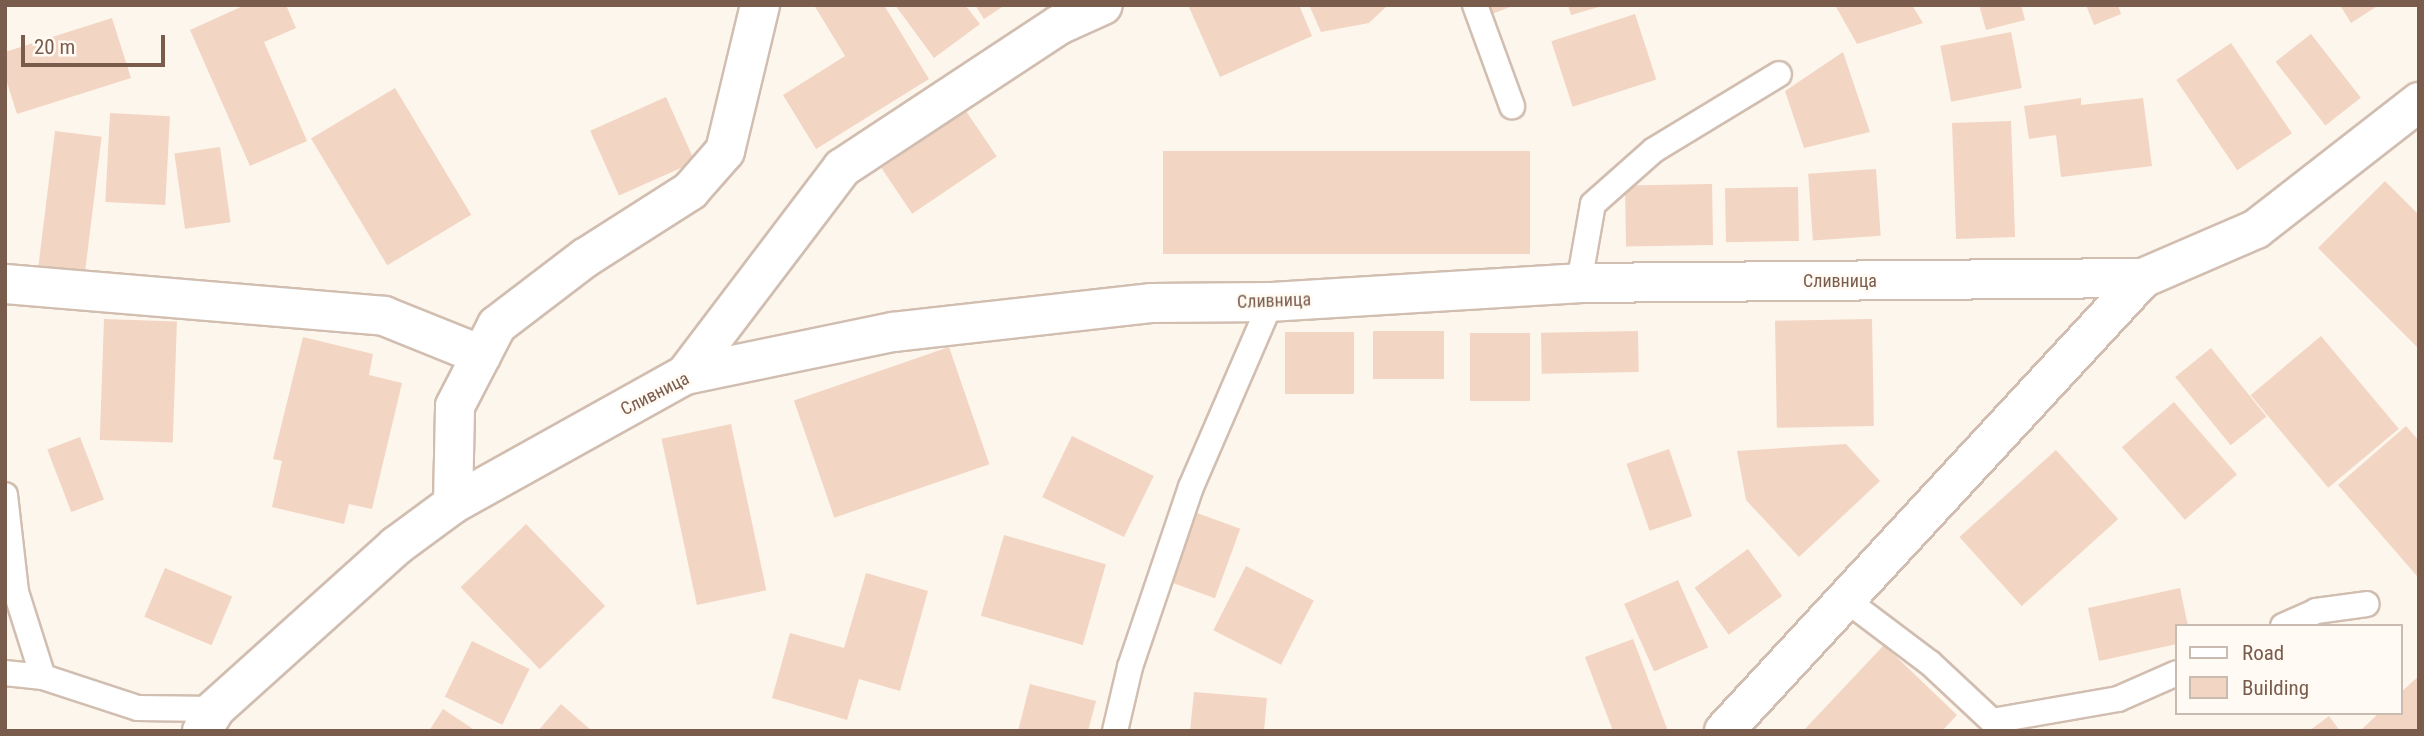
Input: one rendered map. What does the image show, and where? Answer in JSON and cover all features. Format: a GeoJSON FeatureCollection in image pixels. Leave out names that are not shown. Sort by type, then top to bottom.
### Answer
{"type":"FeatureCollection","features":[{"type":"Feature","properties":{"kind":"street"},"geometry":{"type":"LineString","coordinates":[[453,504],[455,406],[497,325],[585,258],[690,191],[725,151],[760,5]]}},
{"type":"Feature","properties":{"kind":"street"},"geometry":{"type":"LineString","coordinates":[[685,375],[842,169],[1059,25],[1103,5]]}},
{"type":"Feature","properties":{"kind":"street","name":"Сливница"},"geometry":{"type":"LineString","coordinates":[[209,720],[396,546],[453,504],[685,375],[893,332],[1152,303],[1271,302],[1578,283],[2143,278],[2256,229],[2419,102]]}},
{"type":"Feature","properties":{"kind":"street"},"geometry":{"type":"LineString","coordinates":[[1724,731],[2143,278]]}},
{"type":"Feature","properties":{"kind":"street"},"geometry":{"type":"LineString","coordinates":[[5,284],[384,316],[481,355]]}},
{"type":"Feature","properties":{"kind":"lane"},"geometry":{"type":"LineString","coordinates":[[1475,5],[1513,106]]}},
{"type":"Feature","properties":{"kind":"lane"},"geometry":{"type":"LineString","coordinates":[[1578,283],[1593,204],[1654,150],[1779,74]]}},
{"type":"Feature","properties":{"kind":"lane"},"geometry":{"type":"LineString","coordinates":[[1115,731],[1130,667],[1191,487],[1271,302]]}},
{"type":"Feature","properties":{"kind":"lane"},"geometry":{"type":"LineString","coordinates":[[5,495],[16,592],[43,677]]}},
{"type":"Feature","properties":{"kind":"lane"},"geometry":{"type":"LineString","coordinates":[[1845,599],[1930,663],[1992,722],[2118,699],[2176,673]]}},
{"type":"Feature","properties":{"kind":"lane"},"geometry":{"type":"LineString","coordinates":[[2287,624],[2316,611],[2367,604]]}},
{"type":"Feature","properties":{"kind":"lane"},"geometry":{"type":"LineString","coordinates":[[5,673],[43,677],[138,708],[209,720]]}},
{"type":"Feature","properties":{"kind":"building"},"geometry":{"type":"Polygon","coordinates":[[[245,5],[286,5],[296,28],[264,42],[307,141],[250,166],[190,30],[245,5]]]}},
{"type":"Feature","properties":{"kind":"building"},"geometry":{"type":"Polygon","coordinates":[[[814,5],[884,5],[929,79],[816,149],[783,95],[845,56],[814,5]]]}},
{"type":"Feature","properties":{"kind":"building"},"geometry":{"type":"Polygon","coordinates":[[[895,5],[965,5],[980,24],[934,58],[895,5]]]}},
{"type":"Feature","properties":{"kind":"building"},"geometry":{"type":"Polygon","coordinates":[[[975,5],[1005,5],[984,19],[975,5]]]}},
{"type":"Feature","properties":{"kind":"building"},"geometry":{"type":"Polygon","coordinates":[[[1188,5],[1299,5],[1312,36],[1220,77],[1188,5]]]}},
{"type":"Feature","properties":{"kind":"building"},"geometry":{"type":"Polygon","coordinates":[[[1309,5],[1388,5],[1369,23],[1321,32],[1309,5]]]}},
{"type":"Feature","properties":{"kind":"building"},"geometry":{"type":"Polygon","coordinates":[[[1488,5],[1515,5],[1492,14],[1488,5]]]}},
{"type":"Feature","properties":{"kind":"building"},"geometry":{"type":"Polygon","coordinates":[[[1568,5],[1602,5],[1602,6],[1571,15],[1568,5]]]}},
{"type":"Feature","properties":{"kind":"building"},"geometry":{"type":"Polygon","coordinates":[[[1835,5],[1912,5],[1923,23],[1857,44],[1835,5]]]}},
{"type":"Feature","properties":{"kind":"building"},"geometry":{"type":"Polygon","coordinates":[[[1979,5],[2021,5],[2025,20],[1986,30],[1979,5]]]}},
{"type":"Feature","properties":{"kind":"building"},"geometry":{"type":"Polygon","coordinates":[[[2086,5],[2118,5],[2121,14],[2094,25],[2086,5]]]}},
{"type":"Feature","properties":{"kind":"building"},"geometry":{"type":"Polygon","coordinates":[[[2340,5],[2379,5],[2351,23],[2340,5]]]}},
{"type":"Feature","properties":{"kind":"building"},"geometry":{"type":"Polygon","coordinates":[[[1635,14],[1656,80],[1573,107],[1551,41],[1635,14]]]}},
{"type":"Feature","properties":{"kind":"building"},"geometry":{"type":"Polygon","coordinates":[[[112,18],[131,78],[17,114],[5,76],[5,52],[112,18]]]}},
{"type":"Feature","properties":{"kind":"building"},"geometry":{"type":"Polygon","coordinates":[[[2011,32],[2022,88],[1951,102],[1940,46],[2011,32]]]}},
{"type":"Feature","properties":{"kind":"building"},"geometry":{"type":"Polygon","coordinates":[[[2311,34],[2361,98],[2325,126],[2276,62],[2311,34]]]}},
{"type":"Feature","properties":{"kind":"building"},"geometry":{"type":"Polygon","coordinates":[[[2231,43],[2292,133],[2237,170],[2176,80],[2231,43]]]}},
{"type":"Feature","properties":{"kind":"building"},"geometry":{"type":"Polygon","coordinates":[[[1843,52],[1870,132],[1804,148],[1785,91],[1843,52]]]}},
{"type":"Feature","properties":{"kind":"building"},"geometry":{"type":"Polygon","coordinates":[[[395,88],[471,215],[387,265],[311,138],[395,88]]]}},
{"type":"Feature","properties":{"kind":"building"},"geometry":{"type":"Polygon","coordinates":[[[666,97],[695,162],[619,196],[590,131],[666,97]]]}},
{"type":"Feature","properties":{"kind":"building"},"geometry":{"type":"Polygon","coordinates":[[[2081,98],[2081,105],[2143,98],[2152,166],[2061,177],[2056,135],[2029,139],[2024,106],[2081,98]]]}},
{"type":"Feature","properties":{"kind":"building"},"geometry":{"type":"Polygon","coordinates":[[[966,111],[997,157],[912,214],[881,168],[966,111]]]}},
{"type":"Feature","properties":{"kind":"building"},"geometry":{"type":"Polygon","coordinates":[[[110,113],[170,116],[165,205],[105,202],[110,113]]]}},
{"type":"Feature","properties":{"kind":"building"},"geometry":{"type":"Polygon","coordinates":[[[2011,121],[2015,237],[1956,239],[1952,123],[2011,121]]]}},
{"type":"Feature","properties":{"kind":"building"},"geometry":{"type":"Polygon","coordinates":[[[55,131],[102,137],[84,283],[37,277],[55,131]]]}},
{"type":"Feature","properties":{"kind":"building"},"geometry":{"type":"Polygon","coordinates":[[[220,147],[231,222],[185,229],[174,153],[220,147]]]}},
{"type":"Feature","properties":{"kind":"building"},"geometry":{"type":"Polygon","coordinates":[[[1163,151],[1530,151],[1530,254],[1163,254],[1163,151]]]}},
{"type":"Feature","properties":{"kind":"building"},"geometry":{"type":"Polygon","coordinates":[[[1876,169],[1881,236],[1813,241],[1808,174],[1876,169]]]}},
{"type":"Feature","properties":{"kind":"building"},"geometry":{"type":"Polygon","coordinates":[[[2385,181],[2419,215],[2419,349],[2318,248],[2385,181]]]}},
{"type":"Feature","properties":{"kind":"building"},"geometry":{"type":"Polygon","coordinates":[[[1712,184],[1713,245],[1626,247],[1625,186],[1712,184]]]}},
{"type":"Feature","properties":{"kind":"building"},"geometry":{"type":"Polygon","coordinates":[[[1798,187],[1799,241],[1726,242],[1725,188],[1798,187]]]}},
{"type":"Feature","properties":{"kind":"building"},"geometry":{"type":"Polygon","coordinates":[[[104,319],[177,322],[173,442],[100,440],[104,319]]]}},
{"type":"Feature","properties":{"kind":"building"},"geometry":{"type":"Polygon","coordinates":[[[1872,319],[1874,426],[1777,428],[1775,321],[1872,319]]]}},
{"type":"Feature","properties":{"kind":"building"},"geometry":{"type":"Polygon","coordinates":[[[1373,331],[1444,331],[1444,379],[1373,379],[1373,331]]]}},
{"type":"Feature","properties":{"kind":"building"},"geometry":{"type":"Polygon","coordinates":[[[1638,331],[1639,372],[1542,374],[1541,333],[1638,331]]]}},
{"type":"Feature","properties":{"kind":"building"},"geometry":{"type":"Polygon","coordinates":[[[1285,332],[1354,332],[1354,394],[1285,394],[1285,332]]]}},
{"type":"Feature","properties":{"kind":"building"},"geometry":{"type":"Polygon","coordinates":[[[1470,333],[1530,333],[1530,401],[1470,401],[1470,333]]]}},
{"type":"Feature","properties":{"kind":"building"},"geometry":{"type":"Polygon","coordinates":[[[2321,336],[2399,429],[2328,488],[2251,395],[2321,336]]]}},
{"type":"Feature","properties":{"kind":"building"},"geometry":{"type":"Polygon","coordinates":[[[303,337],[373,354],[369,375],[402,383],[372,509],[349,504],[344,524],[272,507],[282,461],[273,459],[303,337]]]}},
{"type":"Feature","properties":{"kind":"building"},"geometry":{"type":"Polygon","coordinates":[[[949,347],[989,464],[834,518],[794,400],[949,347]]]}},
{"type":"Feature","properties":{"kind":"building"},"geometry":{"type":"Polygon","coordinates":[[[2211,348],[2266,416],[2231,445],[2175,377],[2211,348]]]}},
{"type":"Feature","properties":{"kind":"building"},"geometry":{"type":"Polygon","coordinates":[[[2174,402],[2237,474],[2185,520],[2122,447],[2174,402]]]}},
{"type":"Feature","properties":{"kind":"building"},"geometry":{"type":"Polygon","coordinates":[[[731,424],[766,590],[697,605],[662,439],[731,424]]]}},
{"type":"Feature","properties":{"kind":"building"},"geometry":{"type":"Polygon","coordinates":[[[2406,426],[2419,441],[2417,576],[2338,485],[2406,426]]]}},
{"type":"Feature","properties":{"kind":"building"},"geometry":{"type":"Polygon","coordinates":[[[1072,436],[1154,476],[1124,537],[1042,497],[1072,436]]]}},
{"type":"Feature","properties":{"kind":"building"},"geometry":{"type":"Polygon","coordinates":[[[80,437],[104,500],[71,512],[47,450],[80,437]]]}},
{"type":"Feature","properties":{"kind":"building"},"geometry":{"type":"Polygon","coordinates":[[[1846,444],[1880,481],[1799,557],[1746,500],[1737,451],[1846,444]]]}},
{"type":"Feature","properties":{"kind":"building"},"geometry":{"type":"Polygon","coordinates":[[[1669,449],[1692,516],[1650,531],[1626,464],[1669,449]]]}},
{"type":"Feature","properties":{"kind":"building"},"geometry":{"type":"Polygon","coordinates":[[[2056,450],[2118,519],[2022,606],[1959,537],[2056,450]]]}},
{"type":"Feature","properties":{"kind":"building"},"geometry":{"type":"Polygon","coordinates":[[[1197,513],[1240,529],[1215,598],[1172,583],[1197,513]]]}},
{"type":"Feature","properties":{"kind":"building"},"geometry":{"type":"Polygon","coordinates":[[[526,524],[605,606],[540,669],[461,587],[526,524]]]}},
{"type":"Feature","properties":{"kind":"building"},"geometry":{"type":"Polygon","coordinates":[[[1004,535],[1106,564],[1083,645],[981,616],[1004,535]]]}},
{"type":"Feature","properties":{"kind":"building"},"geometry":{"type":"Polygon","coordinates":[[[1748,549],[1782,596],[1729,635],[1695,588],[1748,549]]]}},
{"type":"Feature","properties":{"kind":"building"},"geometry":{"type":"Polygon","coordinates":[[[1246,566],[1314,601],[1281,665],[1213,630],[1246,566]]]}},
{"type":"Feature","properties":{"kind":"building"},"geometry":{"type":"Polygon","coordinates":[[[165,568],[232,597],[211,645],[144,617],[165,568]]]}},
{"type":"Feature","properties":{"kind":"building"},"geometry":{"type":"Polygon","coordinates":[[[866,573],[928,591],[900,691],[859,679],[847,720],[772,698],[790,633],[844,648],[866,573]]]}},
{"type":"Feature","properties":{"kind":"building"},"geometry":{"type":"Polygon","coordinates":[[[1678,580],[1708,648],[1654,672],[1624,604],[1678,580]]]}},
{"type":"Feature","properties":{"kind":"building"},"geometry":{"type":"Polygon","coordinates":[[[2180,588],[2188,624],[2176,624],[2176,644],[2099,661],[2088,608],[2180,588]]]}},
{"type":"Feature","properties":{"kind":"building"},"geometry":{"type":"Polygon","coordinates":[[[1633,639],[1668,731],[1613,731],[1585,657],[1633,639]]]}},
{"type":"Feature","properties":{"kind":"building"},"geometry":{"type":"Polygon","coordinates":[[[472,641],[530,669],[502,725],[445,697],[472,641]]]}},
{"type":"Feature","properties":{"kind":"building"},"geometry":{"type":"Polygon","coordinates":[[[1884,645],[1957,715],[1942,731],[1803,731],[1884,645]]]}},
{"type":"Feature","properties":{"kind":"building"},"geometry":{"type":"Polygon","coordinates":[[[2419,676],[2419,731],[2360,731],[2377,715],[2403,715],[2403,690],[2419,676]]]}},
{"type":"Feature","properties":{"kind":"building"},"geometry":{"type":"Polygon","coordinates":[[[1030,684],[1096,701],[1088,731],[1018,731],[1030,684]]]}},
{"type":"Feature","properties":{"kind":"building"},"geometry":{"type":"Polygon","coordinates":[[[1194,692],[1267,698],[1264,731],[1190,731],[1194,692]]]}},
{"type":"Feature","properties":{"kind":"building"},"geometry":{"type":"Polygon","coordinates":[[[561,704],[592,731],[538,731],[561,704]]]}},
{"type":"Feature","properties":{"kind":"building"},"geometry":{"type":"Polygon","coordinates":[[[443,709],[476,731],[429,731],[443,709]]]}},
{"type":"Feature","properties":{"kind":"building"},"geometry":{"type":"Polygon","coordinates":[[[2329,716],[2340,731],[2309,731],[2329,716]]]}}]}
